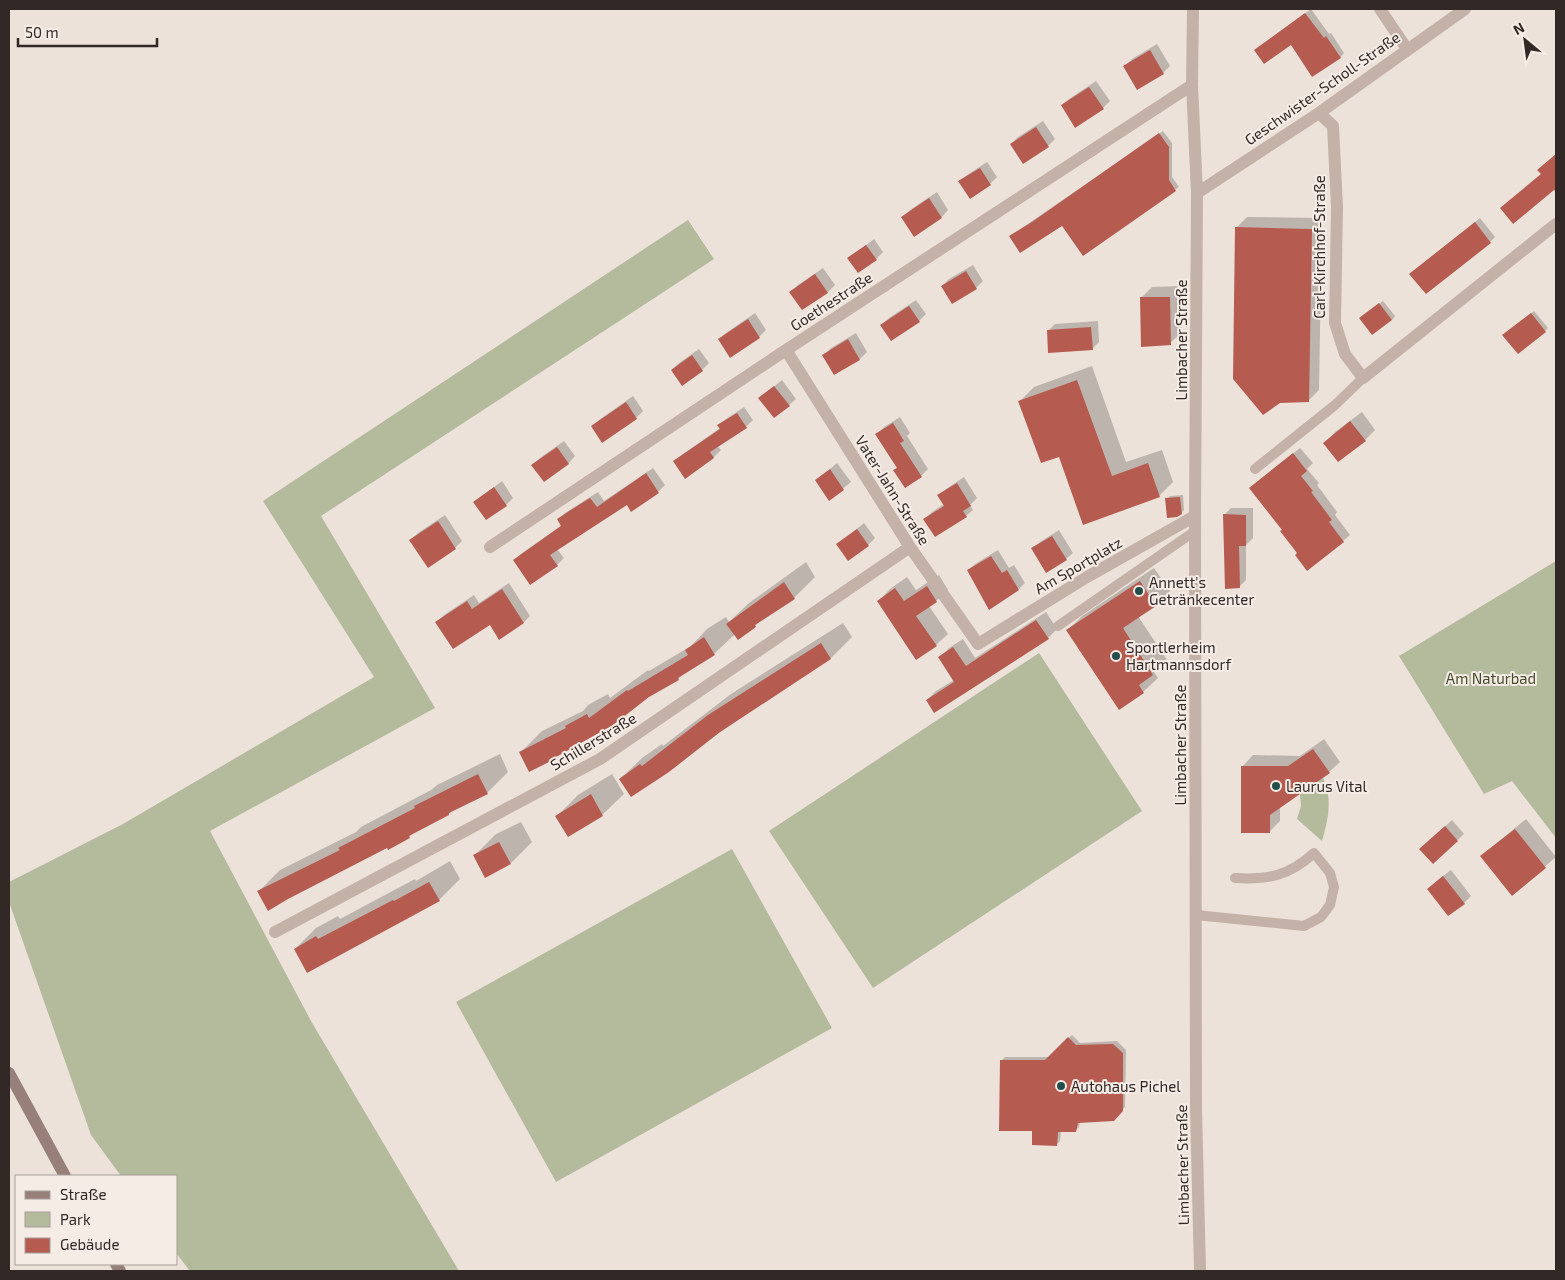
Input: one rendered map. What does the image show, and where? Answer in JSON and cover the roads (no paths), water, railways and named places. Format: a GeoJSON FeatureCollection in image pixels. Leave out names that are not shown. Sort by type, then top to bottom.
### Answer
{"type":"FeatureCollection","features":[{"type":"Feature","properties":{"kind":"main road"},"geometry":{"type":"LineString","coordinates":[[9,1073],[50,1152],[64,1175]]}},
{"type":"Feature","properties":{"kind":"street","name":"Limbacher Straße"},"geometry":{"type":"LineString","coordinates":[[1193,9],[1192,85],[1197,193],[1196,1108],[1200,1271]]}},
{"type":"Feature","properties":{"kind":"street"},"geometry":{"type":"LineString","coordinates":[[1380,9],[1407,50]]}},
{"type":"Feature","properties":{"kind":"street","name":"Geschwister-Scholl-Straße"},"geometry":{"type":"LineString","coordinates":[[1197,193],[1319,113],[1465,9]]}},
{"type":"Feature","properties":{"kind":"street","name":"Goethestraße"},"geometry":{"type":"LineString","coordinates":[[490,547],[786,350],[1192,85]]}},
{"type":"Feature","properties":{"kind":"street","name":"Carl-Kirchhof-Straße"},"geometry":{"type":"LineString","coordinates":[[1319,113],[1333,126],[1337,207],[1335,323],[1345,354],[1363,378]]}},
{"type":"Feature","properties":{"kind":"street"},"geometry":{"type":"LineString","coordinates":[[1363,378],[1556,224]]}},
{"type":"Feature","properties":{"kind":"street","name":"Vater-Jahn-Straße"},"geometry":{"type":"LineString","coordinates":[[786,350],[910,547],[978,644]]}},
{"type":"Feature","properties":{"kind":"street","name":"Am Sportplatz"},"geometry":{"type":"LineString","coordinates":[[978,644],[1087,577],[1196,516]]}},
{"type":"Feature","properties":{"kind":"street","name":"Schillerstraße"},"geometry":{"type":"LineString","coordinates":[[275,932],[600,759],[910,547]]}},
{"type":"Feature","properties":{"kind":"lane"},"geometry":{"type":"LineString","coordinates":[[1255,469],[1335,405],[1363,378]]}},
{"type":"Feature","properties":{"kind":"lane"},"geometry":{"type":"LineString","coordinates":[[1058,626],[1196,531]]}},
{"type":"Feature","properties":{"kind":"lane"},"geometry":{"type":"LineString","coordinates":[[1196,915],[1304,926],[1321,917],[1330,905],[1334,887],[1330,873],[1314,853],[1301,864],[1280,876],[1255,880],[1235,878]]}},
{"type":"Feature","properties":{"kind":"place","name":"Annett's Getränkecenter"},"geometry":{"type":"Point","coordinates":[1139,591]}},
{"type":"Feature","properties":{"kind":"place","name":"Sportlerheim Hartmannsdorf"},"geometry":{"type":"Point","coordinates":[1116,656]}},
{"type":"Feature","properties":{"kind":"place","name":"Laurus Vital"},"geometry":{"type":"Point","coordinates":[1276,786]}},
{"type":"Feature","properties":{"kind":"place","name":"Autohaus Pichel"},"geometry":{"type":"Point","coordinates":[1061,1086]}},
{"type":"Feature","properties":{"kind":"park label","name":"Am Naturbad"},"geometry":{"type":"Point","coordinates":[1491,678]}}]}
